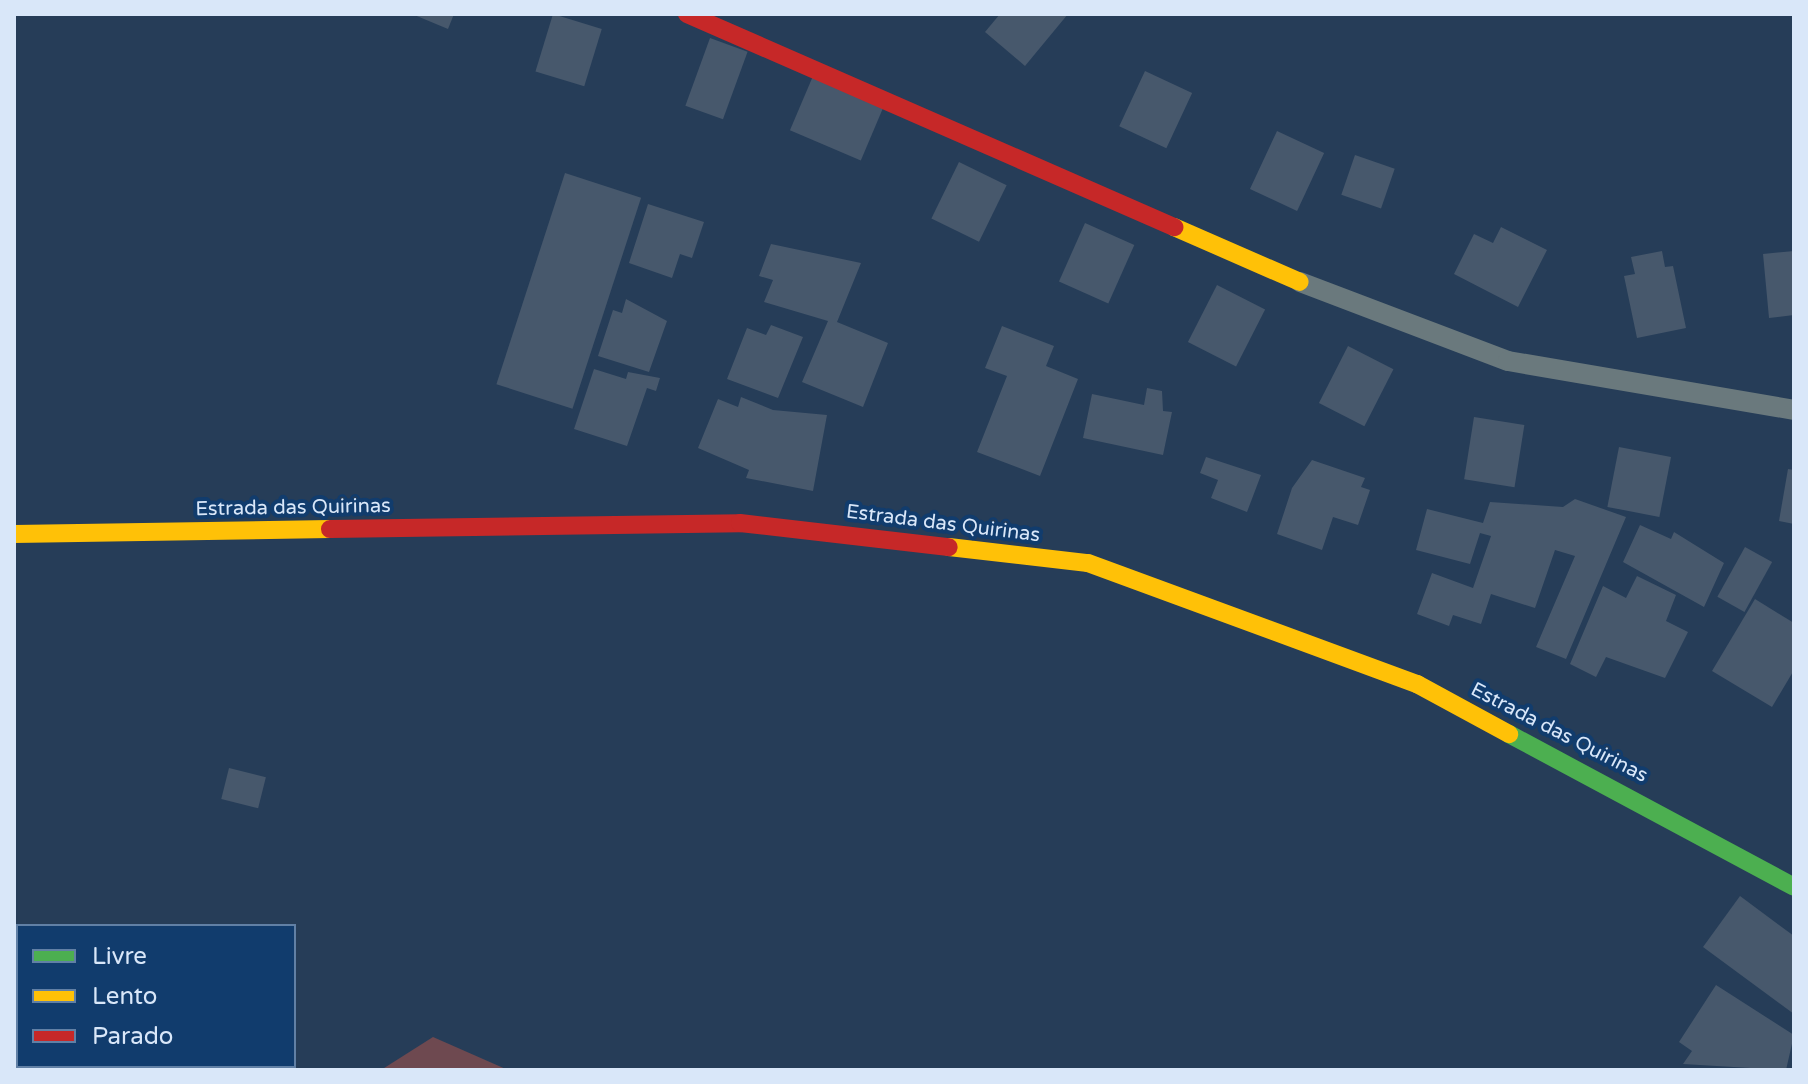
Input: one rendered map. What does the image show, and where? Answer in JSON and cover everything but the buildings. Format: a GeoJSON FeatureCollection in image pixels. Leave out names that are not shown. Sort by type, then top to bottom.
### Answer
{"type":"FeatureCollection","features":[{"type":"Feature","properties":{"kind":"street"},"geometry":{"type":"LineString","coordinates":[[687,14],[1300,282]]}},
{"type":"Feature","properties":{"kind":"street","name":"Estrada das Quirinas"},"geometry":{"type":"LineString","coordinates":[[14,534],[740,523],[1088,563],[1417,684],[1794,887]]}},
{"type":"Feature","properties":{"kind":"lane"},"geometry":{"type":"LineString","coordinates":[[1300,282],[1508,361],[1794,410]]}},
{"type":"Feature","properties":{"kind":"shaded area"},"geometry":{"type":"Polygon","coordinates":[[[433,1037],[508,1070],[381,1070],[433,1037]]]}},
{"type":"Feature","properties":{"kind":"traffic: fast"},"geometry":{"type":"LineString","coordinates":[[1509,734],[1794,887]]}},
{"type":"Feature","properties":{"kind":"traffic: slow"},"geometry":{"type":"LineString","coordinates":[[1174,227],[1300,282]]}},
{"type":"Feature","properties":{"kind":"traffic: slow"},"geometry":{"type":"LineString","coordinates":[[14,534],[330,529]]}},
{"type":"Feature","properties":{"kind":"traffic: slow"},"geometry":{"type":"LineString","coordinates":[[949,547],[1088,563],[1417,684],[1509,734]]}},
{"type":"Feature","properties":{"kind":"traffic: jam"},"geometry":{"type":"LineString","coordinates":[[687,14],[1174,227]]}},
{"type":"Feature","properties":{"kind":"traffic: jam"},"geometry":{"type":"LineString","coordinates":[[330,529],[740,523],[949,547]]}}]}
